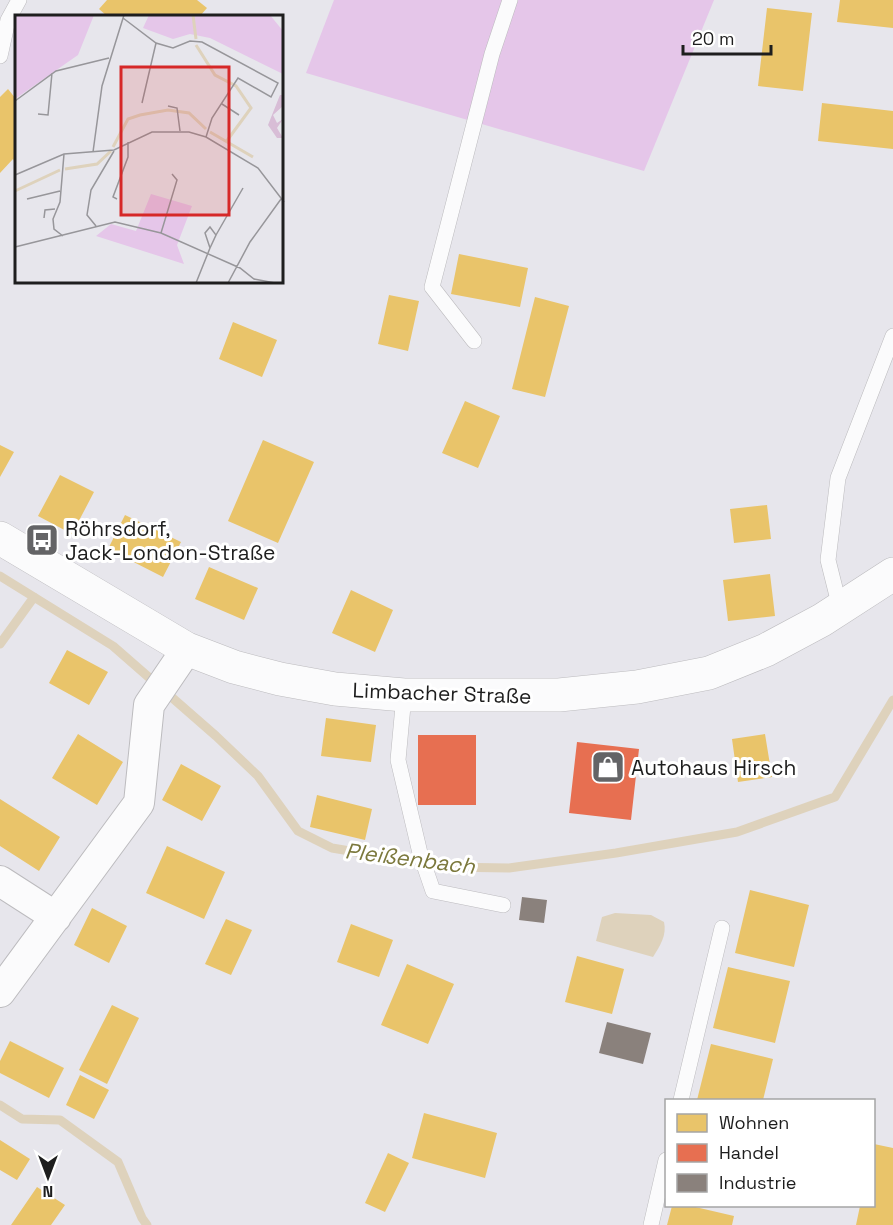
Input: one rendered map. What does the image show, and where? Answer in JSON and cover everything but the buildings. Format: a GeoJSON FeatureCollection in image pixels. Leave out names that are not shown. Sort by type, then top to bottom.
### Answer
{"type":"FeatureCollection","features":[{"type":"Feature","properties":{"kind":"street","name":"Limbacher Straße"},"geometry":{"type":"LineString","coordinates":[[0,538],[187,649],[234,667],[280,679],[335,689],[404,695],[559,695],[637,687],[709,673],[766,650],[822,620],[893,574]]}},
{"type":"Feature","properties":{"kind":"street"},"geometry":{"type":"LineString","coordinates":[[0,992],[138,803],[150,705],[187,649]]}},
{"type":"Feature","properties":{"kind":"street"},"geometry":{"type":"LineString","coordinates":[[0,881],[56,916]]}},
{"type":"Feature","properties":{"kind":"lane"},"geometry":{"type":"LineString","coordinates":[[0,56],[8,20],[19,0]]}},
{"type":"Feature","properties":{"kind":"lane"},"geometry":{"type":"LineString","coordinates":[[474,341],[432,287],[492,54],[510,0]]}},
{"type":"Feature","properties":{"kind":"lane"},"geometry":{"type":"LineString","coordinates":[[840,608],[828,560],[838,478],[893,336]]}},
{"type":"Feature","properties":{"kind":"lane"},"geometry":{"type":"LineString","coordinates":[[404,695],[398,760],[420,853],[433,891],[503,905]]}},
{"type":"Feature","properties":{"kind":"lane"},"geometry":{"type":"LineString","coordinates":[[681,1099],[722,928]]}},
{"type":"Feature","properties":{"kind":"lane"},"geometry":{"type":"LineString","coordinates":[[651,1225],[665,1164]]}},
{"type":"Feature","properties":{"kind":"shaded area"},"geometry":{"type":"Polygon","coordinates":[[[334,0],[714,0],[644,171],[306,73],[334,0]]]}},
{"type":"Feature","properties":{"kind":"shaded area"},"geometry":{"type":"Polygon","coordinates":[[[615,913],[651,915],[664,922],[664,936],[653,957],[596,941],[602,917],[615,913]]]}},
{"type":"Feature","properties":{"kind":"waterway","name":"Pleißenbach"},"geometry":{"type":"LineString","coordinates":[[0,576],[113,646],[258,776],[298,831],[332,848],[445,867],[509,868],[616,853],[737,832],[835,797],[893,700]]}},
{"type":"Feature","properties":{"kind":"waterway"},"geometry":{"type":"LineString","coordinates":[[0,644],[34,597]]}},
{"type":"Feature","properties":{"kind":"waterway"},"geometry":{"type":"LineString","coordinates":[[0,1105],[22,1119],[60,1120],[118,1162],[147,1225]]}},
{"type":"Feature","properties":{"kind":"place","name":"Röhrsdorf, Jack-London-Straße"},"geometry":{"type":"Point","coordinates":[42,540]}},
{"type":"Feature","properties":{"kind":"place","name":"Autohaus Hirsch"},"geometry":{"type":"Point","coordinates":[608,767]}}]}
